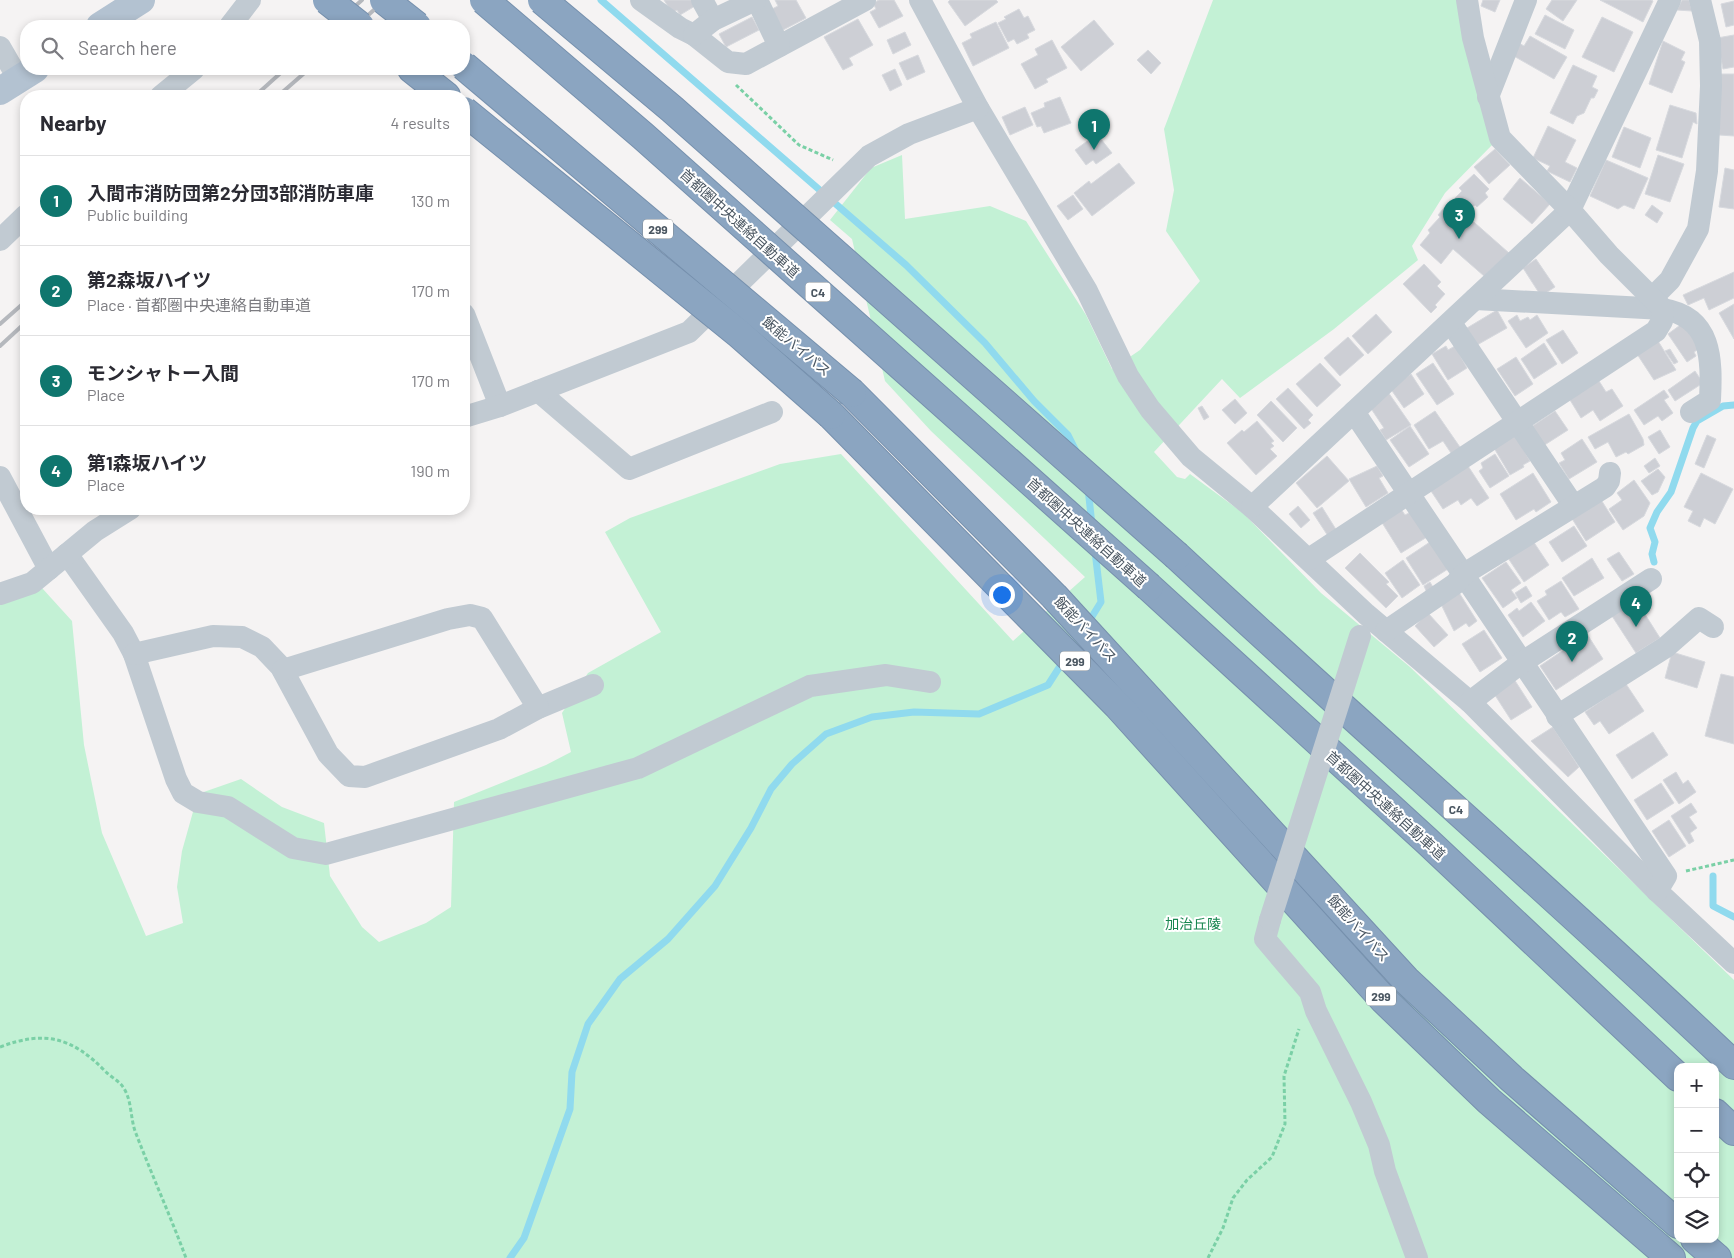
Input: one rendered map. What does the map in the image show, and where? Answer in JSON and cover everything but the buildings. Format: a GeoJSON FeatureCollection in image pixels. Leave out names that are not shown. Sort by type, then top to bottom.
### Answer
{"type":"FeatureCollection","features":[{"type":"Feature","properties":{"kind":"highway"},"geometry":{"type":"LineString","coordinates":[[327,0],[352,20]]}},
{"type":"Feature","properties":{"kind":"highway"},"geometry":{"type":"LineString","coordinates":[[384,0],[409,20]]}},
{"type":"Feature","properties":{"kind":"highway","name":"首都圏中央連絡自動車道"},"geometry":{"type":"LineString","coordinates":[[484,0],[643,136],[1149,587],[1441,854],[1674,1073]]}},
{"type":"Feature","properties":{"kind":"highway","name":"C4"},"geometry":{"type":"LineString","coordinates":[[542,0],[679,116],[1177,556],[1296,667],[1636,972],[1734,1066]]}},
{"type":"Feature","properties":{"kind":"highway","name":"飯能バイパス"},"geometry":{"type":"LineString","coordinates":[[470,71],[852,393],[1054,596],[1138,685],[1406,980],[1512,1079],[1674,1221]]}},
{"type":"Feature","properties":{"kind":"highway"},"geometry":{"type":"LineString","coordinates":[[420,75],[438,90]]}},
{"type":"Feature","properties":{"kind":"highway","name":"飯能バイパス"},"geometry":{"type":"LineString","coordinates":[[470,116],[738,333],[831,415],[1031,615],[1118,706],[1384,1000],[1489,1101],[1672,1258]]}},
{"type":"Feature","properties":{"kind":"highway"},"geometry":{"type":"LineString","coordinates":[[1719,1117],[1734,1131]]}},
{"type":"Feature","properties":{"kind":"highway"},"geometry":{"type":"LineString","coordinates":[[1700,1243],[1717,1258]]}},
{"type":"Feature","properties":{"kind":"main road"},"geometry":{"type":"LineString","coordinates":[[109,20],[141,0]]}},
{"type":"Feature","properties":{"kind":"street"},"geometry":{"type":"LineString","coordinates":[[235,20],[250,0]]}},
{"type":"Feature","properties":{"kind":"street"},"geometry":{"type":"LineString","coordinates":[[640,0],[680,28],[694,35],[728,62],[746,64],[865,0]]}},
{"type":"Feature","properties":{"kind":"street"},"geometry":{"type":"LineString","coordinates":[[702,0],[713,20]]}},
{"type":"Feature","properties":{"kind":"street"},"geometry":{"type":"LineString","coordinates":[[694,35],[713,20],[756,0],[779,46]]}},
{"type":"Feature","properties":{"kind":"street"},"geometry":{"type":"LineString","coordinates":[[920,0],[978,108],[1087,291],[1128,376],[1150,409],[1191,457],[1252,507],[1366,614],[1470,702],[1661,883],[1734,963]]}},
{"type":"Feature","properties":{"kind":"street"},"geometry":{"type":"LineString","coordinates":[[1308,559],[1516,420],[1656,331],[1662,321],[1658,303],[1609,255],[1570,210],[1500,138],[1473,38],[1467,0]]}},
{"type":"Feature","properties":{"kind":"street"},"geometry":{"type":"LineString","coordinates":[[1488,97],[1526,0]]}},
{"type":"Feature","properties":{"kind":"street"},"geometry":{"type":"LineString","coordinates":[[1252,507],[1570,210],[1670,0]]}},
{"type":"Feature","properties":{"kind":"street"},"geometry":{"type":"LineString","coordinates":[[1658,303],[1698,229],[1707,171],[1711,86],[1710,41],[1700,0]]}},
{"type":"Feature","properties":{"kind":"street"},"geometry":{"type":"LineString","coordinates":[[0,47],[18,80]]}},
{"type":"Feature","properties":{"kind":"street"},"geometry":{"type":"LineString","coordinates":[[169,90],[187,75]]}},
{"type":"Feature","properties":{"kind":"street"},"geometry":{"type":"LineString","coordinates":[[470,415],[500,406],[689,332],[869,156],[908,134],[978,108]]}},
{"type":"Feature","properties":{"kind":"street"},"geometry":{"type":"LineString","coordinates":[[0,240],[20,221]]}},
{"type":"Feature","properties":{"kind":"street"},"geometry":{"type":"LineString","coordinates":[[1475,299],[1658,303],[1688,315],[1702,334],[1711,354],[1710,400],[1691,412]]}},
{"type":"Feature","properties":{"kind":"street"},"geometry":{"type":"LineString","coordinates":[[1451,323],[1574,505]]}},
{"type":"Feature","properties":{"kind":"street"},"geometry":{"type":"LineString","coordinates":[[470,329],[500,406]]}},
{"type":"Feature","properties":{"kind":"street"},"geometry":{"type":"LineString","coordinates":[[538,391],[629,469],[772,412]]}},
{"type":"Feature","properties":{"kind":"street"},"geometry":{"type":"LineString","coordinates":[[1354,412],[1410,491],[1557,716],[1661,883]]}},
{"type":"Feature","properties":{"kind":"street"},"geometry":{"type":"LineString","coordinates":[[1386,631],[1455,584],[1464,574],[1605,487],[1609,481],[1610,473]]}},
{"type":"Feature","properties":{"kind":"street"},"geometry":{"type":"LineString","coordinates":[[0,477],[20,515]]}},
{"type":"Feature","properties":{"kind":"street"},"geometry":{"type":"LineString","coordinates":[[20,515],[49,569]]}},
{"type":"Feature","properties":{"kind":"street"},"geometry":{"type":"LineString","coordinates":[[0,594],[32,583],[95,531],[120,515]]}},
{"type":"Feature","properties":{"kind":"street"},"geometry":{"type":"LineString","coordinates":[[67,554],[123,633],[134,654],[176,780],[183,793],[198,802],[228,808],[293,848],[326,854],[638,768],[810,686],[886,675],[930,682]]}},
{"type":"Feature","properties":{"kind":"street"},"geometry":{"type":"LineString","coordinates":[[1470,702],[1521,663],[1651,579]]}},
{"type":"Feature","properties":{"kind":"street"},"geometry":{"type":"LineString","coordinates":[[1366,614],[1265,939],[1310,992],[1316,1011],[1361,1102],[1379,1145],[1385,1171],[1416,1258]]}},
{"type":"Feature","properties":{"kind":"street"},"geometry":{"type":"LineString","coordinates":[[283,670],[448,619],[470,616],[482,618],[538,708]]}},
{"type":"Feature","properties":{"kind":"street"},"geometry":{"type":"LineString","coordinates":[[1557,716],[1666,647],[1699,618],[1713,627]]}},
{"type":"Feature","properties":{"kind":"street"},"geometry":{"type":"LineString","coordinates":[[134,654],[213,636],[242,637],[262,646],[283,670],[328,754],[349,776],[365,777],[499,729],[538,708],[593,686]]}},
{"type":"Feature","properties":{"kind":"path"},"geometry":{"type":"LineString","coordinates":[[733,63],[731,80],[799,145],[854,170]]}},
{"type":"Feature","properties":{"kind":"path"},"geometry":{"type":"LineString","coordinates":[[1661,883],[1734,860]]}},
{"type":"Feature","properties":{"kind":"path"},"geometry":{"type":"LineString","coordinates":[[1208,1258],[1223,1228],[1233,1198],[1248,1180],[1272,1157],[1285,1124],[1284,1076],[1310,992]]}},
{"type":"Feature","properties":{"kind":"path"},"geometry":{"type":"LineString","coordinates":[[0,1048],[28,1038],[45,1037],[59,1040],[92,1058],[120,1083],[130,1104],[134,1129],[186,1258]]}},
{"type":"Feature","properties":{"kind":"green space","name":"加治丘陵"},"geometry":{"type":"Polygon","coordinates":[[[1213,0],[1460,0],[1494,143],[1445,193],[1412,246],[1418,260],[1334,329],[1240,398],[1222,379],[1154,452],[1177,477],[1185,479],[1190,474],[1243,513],[1321,593],[1410,667],[1734,980],[1734,1258],[0,1258],[0,599],[42,588],[72,621],[84,745],[102,833],[146,936],[183,923],[177,887],[182,851],[198,794],[241,779],[282,807],[324,823],[330,876],[362,927],[379,942],[426,923],[451,907],[454,802],[546,765],[571,752],[562,713],[588,673],[661,632],[605,532],[630,518],[780,464],[841,454],[1013,641],[1085,577],[931,431],[885,381],[852,239],[830,220],[871,168],[902,155],[905,219],[990,206],[1026,221],[1086,315],[1112,369],[1140,350],[1200,281],[1166,231],[1174,190],[1164,129],[1213,0]]]}},
{"type":"Feature","properties":{"kind":"waterway"},"geometry":{"type":"LineString","coordinates":[[601,0],[906,265],[985,343],[1034,401],[1068,435],[1077,453]]}},
{"type":"Feature","properties":{"kind":"waterway"},"geometry":{"type":"LineString","coordinates":[[1654,562],[1652,554],[1655,542],[1650,528],[1657,512],[1671,492],[1693,428],[1697,421],[1723,406],[1734,405]]}},
{"type":"Feature","properties":{"kind":"waterway"},"geometry":{"type":"LineString","coordinates":[[1088,488],[1092,525]]}},
{"type":"Feature","properties":{"kind":"waterway"},"geometry":{"type":"LineString","coordinates":[[1088,623],[1101,602],[1095,551]]}},
{"type":"Feature","properties":{"kind":"waterway"},"geometry":{"type":"LineString","coordinates":[[510,1258],[524,1238],[570,1109],[572,1072],[588,1024],[620,979],[668,939],[715,886],[751,828],[771,789],[792,764],[826,734],[872,717],[914,712],[979,714],[1048,685],[1064,660]]}},
{"type":"Feature","properties":{"kind":"waterway"},"geometry":{"type":"LineString","coordinates":[[1713,876],[1713,906],[1734,917]]}},
{"type":"Feature","properties":{"kind":"railway"},"geometry":{"type":"LineString","coordinates":[[340,20],[362,0]]}},
{"type":"Feature","properties":{"kind":"railway"},"geometry":{"type":"LineString","coordinates":[[363,20],[385,0]]}},
{"type":"Feature","properties":{"kind":"railway"},"geometry":{"type":"LineString","coordinates":[[262,90],[278,75]]}},
{"type":"Feature","properties":{"kind":"railway"},"geometry":{"type":"LineString","coordinates":[[285,90],[302,75]]}},
{"type":"Feature","properties":{"kind":"railway"},"geometry":{"type":"LineString","coordinates":[[0,324],[20,306]]}},
{"type":"Feature","properties":{"kind":"railway"},"geometry":{"type":"LineString","coordinates":[[0,346],[20,328]]}},
{"type":"Feature","properties":{"kind":"place","name":"入間市消防団第2分団3部消防車庫"},"geometry":{"type":"Point","coordinates":[1094,150]}},
{"type":"Feature","properties":{"kind":"place","name":"モンシャトー入間"},"geometry":{"type":"Point","coordinates":[1459,239]}},
{"type":"Feature","properties":{"kind":"place","name":"第1森坂ハイツ"},"geometry":{"type":"Point","coordinates":[1636,627]}},
{"type":"Feature","properties":{"kind":"place","name":"第2森坂ハイツ"},"geometry":{"type":"Point","coordinates":[1572,662]}}]}
